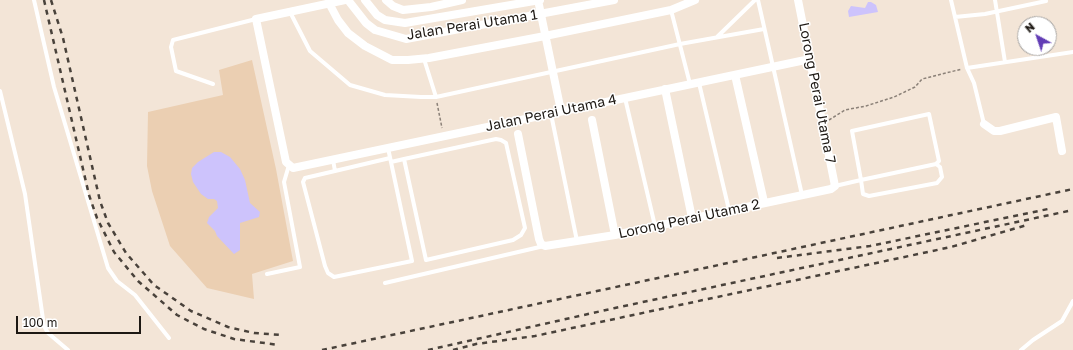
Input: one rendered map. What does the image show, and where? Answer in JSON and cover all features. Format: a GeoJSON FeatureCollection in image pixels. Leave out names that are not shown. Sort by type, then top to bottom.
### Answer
{"type":"FeatureCollection","features":[{"type":"Feature","properties":{"kind":"street"},"geometry":{"type":"LineString","coordinates":[[291,166],[286,162],[256,19],[345,0]]}},
{"type":"Feature","properties":{"kind":"street","name":"Jalan Perai Utama 1"},"geometry":{"type":"LineString","coordinates":[[348,0],[366,23],[375,30],[406,39],[611,0]]}},
{"type":"Feature","properties":{"kind":"street","name":"Jalan Perai Utama 1"},"geometry":{"type":"LineString","coordinates":[[366,0],[377,15],[385,20],[405,24],[539,0]]}},
{"type":"Feature","properties":{"kind":"street","name":"Jalan Perai Utama 1"},"geometry":{"type":"LineString","coordinates":[[386,0],[393,6],[403,10],[431,7],[446,2],[462,0]]}},
{"type":"Feature","properties":{"kind":"street"},"geometry":{"type":"LineString","coordinates":[[539,0],[540,14],[561,111]]}},
{"type":"Feature","properties":{"kind":"street","name":"Jalan Perai Utama 1"},"geometry":{"type":"LineString","coordinates":[[329,3],[338,20],[348,33],[364,46],[392,60],[424,59],[545,36],[671,10],[695,0]]}},
{"type":"Feature","properties":{"kind":"street","name":"Lorong Perai Utama 7"},"geometry":{"type":"LineString","coordinates":[[798,0],[835,186]]}},
{"type":"Feature","properties":{"kind":"street","name":"Jalan Perai Utama 4"},"geometry":{"type":"LineString","coordinates":[[291,166],[388,148],[810,59]]}},
{"type":"Feature","properties":{"kind":"street"},"geometry":{"type":"LineString","coordinates":[[735,75],[764,202]]}},
{"type":"Feature","properties":{"kind":"street"},"geometry":{"type":"LineString","coordinates":[[665,90],[692,218]]}},
{"type":"Feature","properties":{"kind":"street"},"geometry":{"type":"LineString","coordinates":[[984,124],[994,131],[1000,131],[1056,117],[1062,151]]}},
{"type":"Feature","properties":{"kind":"street"},"geometry":{"type":"LineString","coordinates":[[592,120],[615,235]]}},
{"type":"Feature","properties":{"kind":"street"},"geometry":{"type":"LineString","coordinates":[[518,134],[543,245]]}},
{"type":"Feature","properties":{"kind":"street","name":"Lorong Perai Utama 2"},"geometry":{"type":"LineString","coordinates":[[543,245],[615,235],[764,202],[831,189],[835,186]]}},
{"type":"Feature","properties":{"kind":"lane"},"geometry":{"type":"LineString","coordinates":[[34,0],[54,87],[108,268],[117,280],[139,300],[169,338]]}},
{"type":"Feature","properties":{"kind":"lane"},"geometry":{"type":"LineString","coordinates":[[717,37],[756,0],[802,195]]}},
{"type":"Feature","properties":{"kind":"lane"},"geometry":{"type":"LineString","coordinates":[[951,0],[967,68],[974,82],[984,124]]}},
{"type":"Feature","properties":{"kind":"lane"},"geometry":{"type":"LineString","coordinates":[[995,0],[998,11],[1005,62]]}},
{"type":"Feature","properties":{"kind":"lane"},"geometry":{"type":"LineString","coordinates":[[955,17],[998,11],[1046,1]]}},
{"type":"Feature","properties":{"kind":"lane"},"geometry":{"type":"LineString","coordinates":[[671,10],[690,84]]}},
{"type":"Feature","properties":{"kind":"lane"},"geometry":{"type":"LineString","coordinates":[[290,12],[310,51],[350,85],[384,95],[436,97],[680,44],[764,29]]}},
{"type":"Feature","properties":{"kind":"lane"},"geometry":{"type":"LineString","coordinates":[[213,84],[176,71],[171,48],[173,40],[256,19]]}},
{"type":"Feature","properties":{"kind":"lane"},"geometry":{"type":"LineString","coordinates":[[967,68],[1073,52]]}},
{"type":"Feature","properties":{"kind":"lane"},"geometry":{"type":"LineString","coordinates":[[424,59],[436,97]]}},
{"type":"Feature","properties":{"kind":"lane"},"geometry":{"type":"LineString","coordinates":[[699,82],[729,210]]}},
{"type":"Feature","properties":{"kind":"lane"},"geometry":{"type":"LineString","coordinates":[[0,91],[24,194],[44,326],[48,333],[68,350]]}},
{"type":"Feature","properties":{"kind":"lane"},"geometry":{"type":"LineString","coordinates":[[625,98],[655,226]]}},
{"type":"Feature","properties":{"kind":"lane"},"geometry":{"type":"LineString","coordinates":[[551,114],[578,241]]}},
{"type":"Feature","properties":{"kind":"lane"},"geometry":{"type":"LineString","coordinates":[[835,186],[861,180],[936,164],[940,161],[929,114],[852,131],[861,180],[862,194],[869,196],[937,183],[942,177],[940,167],[936,164]]}},
{"type":"Feature","properties":{"kind":"lane"},"geometry":{"type":"LineString","coordinates":[[388,148],[391,160],[412,261],[334,277],[325,266],[303,182],[305,178],[335,171],[391,160],[404,159],[501,140],[506,143],[525,228],[521,235],[513,240],[426,260],[404,159]]}},
{"type":"Feature","properties":{"kind":"lane"},"geometry":{"type":"LineString","coordinates":[[333,159],[335,171]]}},
{"type":"Feature","properties":{"kind":"lane"},"geometry":{"type":"LineString","coordinates":[[267,274],[300,267],[284,182],[291,166]]}},
{"type":"Feature","properties":{"kind":"lane"},"geometry":{"type":"LineString","coordinates":[[385,283],[543,245]]}},
{"type":"Feature","properties":{"kind":"lane"},"geometry":{"type":"LineString","coordinates":[[1021,350],[1033,340],[1062,321],[1073,301]]}},
{"type":"Feature","properties":{"kind":"path"},"geometry":{"type":"LineString","coordinates":[[823,125],[845,110],[894,98],[915,87],[922,79],[967,68]]}},
{"type":"Feature","properties":{"kind":"path"},"geometry":{"type":"LineString","coordinates":[[436,97],[444,136]]}},
{"type":"Feature","properties":{"kind":"shaded area"},"geometry":{"type":"Polygon","coordinates":[[[868,2],[876,5],[878,12],[849,17],[848,11],[851,6],[865,8],[868,2]]]}},
{"type":"Feature","properties":{"kind":"shaded area"},"geometry":{"type":"Polygon","coordinates":[[[252,60],[276,169],[293,261],[252,274],[254,299],[207,288],[170,246],[152,191],[147,166],[148,112],[223,95],[219,70],[252,60]]]}},
{"type":"Feature","properties":{"kind":"shaded area"},"geometry":{"type":"Polygon","coordinates":[[[214,152],[221,152],[230,157],[240,169],[245,180],[250,203],[260,212],[259,217],[240,223],[240,250],[234,254],[207,223],[209,217],[218,208],[217,201],[214,199],[208,199],[201,194],[193,182],[191,174],[192,168],[198,162],[214,152]]]}},
{"type":"Feature","properties":{"kind":"railway"},"geometry":{"type":"LineString","coordinates":[[44,0],[89,195],[97,218],[114,252],[138,281],[177,315],[204,329],[234,339],[279,345]]}},
{"type":"Feature","properties":{"kind":"railway"},"geometry":{"type":"LineString","coordinates":[[51,0],[63,38],[100,201],[108,223],[126,253],[154,285],[191,311],[228,327],[254,333],[281,335]]}},
{"type":"Feature","properties":{"kind":"railway"},"geometry":{"type":"LineString","coordinates":[[322,350],[1073,189]]}},
{"type":"Feature","properties":{"kind":"railway"},"geometry":{"type":"LineString","coordinates":[[777,258],[870,246],[1048,209]]}},
{"type":"Feature","properties":{"kind":"railway"},"geometry":{"type":"LineString","coordinates":[[428,350],[615,308],[1073,210]]}},
{"type":"Feature","properties":{"kind":"railway"},"geometry":{"type":"LineString","coordinates":[[453,350],[476,344],[535,336],[951,247],[1027,225]]}}]}
